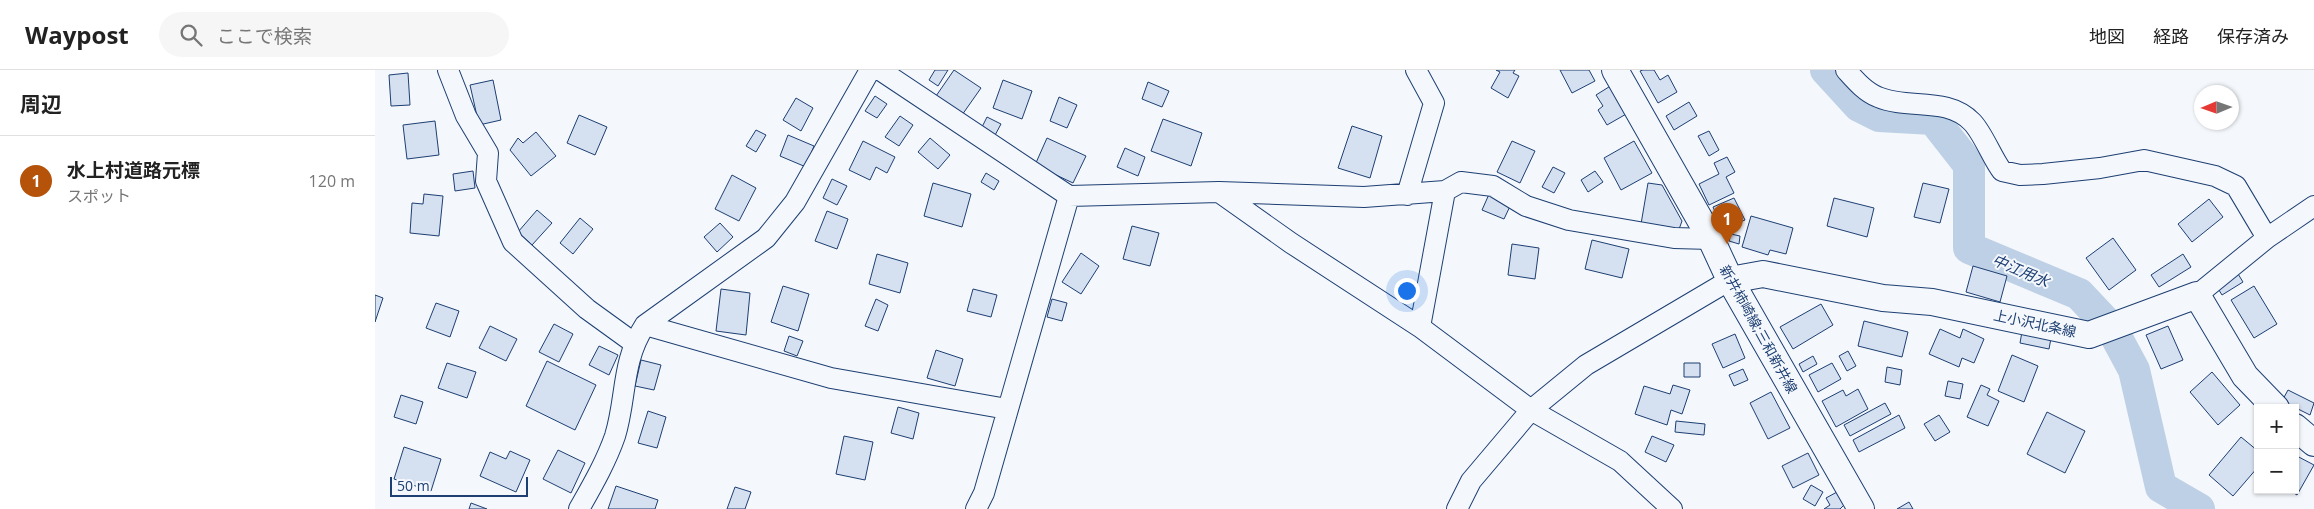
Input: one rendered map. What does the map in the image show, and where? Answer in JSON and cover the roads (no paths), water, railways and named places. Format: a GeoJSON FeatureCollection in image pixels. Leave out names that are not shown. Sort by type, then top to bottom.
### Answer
{"type":"FeatureCollection","features":[{"type":"Feature","properties":{"kind":"main road","name":"新井柿崎線;三和新井線"},"geometry":{"type":"LineString","coordinates":[[1615,70],[1711,239],[1730,280],[1861,509]]}},
{"type":"Feature","properties":{"kind":"main road","name":"上小沢北条線"},"geometry":{"type":"LineString","coordinates":[[1730,280],[1763,274],[1883,298],[1932,302],[2089,334],[2197,295]]}},
{"type":"Feature","properties":{"kind":"main road"},"geometry":{"type":"LineString","coordinates":[[2197,295],[2245,376],[2272,404]]}},
{"type":"Feature","properties":{"kind":"main road"},"geometry":{"type":"LineString","coordinates":[[2299,430],[2314,443]]}},
{"type":"Feature","properties":{"kind":"street"},"geometry":{"type":"LineString","coordinates":[[448,70],[465,116],[488,153],[486,181],[513,242],[587,309],[634,343]]}},
{"type":"Feature","properties":{"kind":"street"},"geometry":{"type":"LineString","coordinates":[[579,509],[600,472],[615,435],[623,385],[634,343],[645,325],[766,238],[795,202],[870,70]]}},
{"type":"Feature","properties":{"kind":"street"},"geometry":{"type":"LineString","coordinates":[[880,70],[1069,196],[1219,192],[1364,197],[1445,191],[1461,182],[1493,186],[1526,206],[1569,220],[1674,238],[1711,239]]}},
{"type":"Feature","properties":{"kind":"street"},"geometry":{"type":"LineString","coordinates":[[1407,195],[1434,103],[1416,70]]}},
{"type":"Feature","properties":{"kind":"street"},"geometry":{"type":"LineString","coordinates":[[1846,70],[1863,88],[1875,96],[1893,102],[1942,106],[1958,112],[1973,123],[2003,172],[2020,175],[2043,174],[2099,168],[2144,160],[2215,176],[2236,186],[2267,238]]}},
{"type":"Feature","properties":{"kind":"street"},"geometry":{"type":"LineString","coordinates":[[1420,327],[1445,191]]}},
{"type":"Feature","properties":{"kind":"street"},"geometry":{"type":"LineString","coordinates":[[1219,192],[1291,243],[1420,327],[1531,410],[1619,461],[1672,509]]}},
{"type":"Feature","properties":{"kind":"street"},"geometry":{"type":"LineString","coordinates":[[976,509],[983,493],[1069,196]]}},
{"type":"Feature","properties":{"kind":"street"},"geometry":{"type":"LineString","coordinates":[[2197,295],[2267,238],[2314,206]]}},
{"type":"Feature","properties":{"kind":"street"},"geometry":{"type":"LineString","coordinates":[[1457,509],[1471,481],[1531,410],[1586,365],[1730,280]]}},
{"type":"Feature","properties":{"kind":"street"},"geometry":{"type":"LineString","coordinates":[[645,325],[831,378],[1007,409]]}},
{"type":"Feature","properties":{"kind":"waterway","name":"中江用水"},"geometry":{"type":"LineString","coordinates":[[1826,70],[1859,106],[1879,116],[1933,119],[1969,165],[1969,248],[2079,294],[2112,329],[2134,370],[2161,487],[2199,509]]}},
{"type":"Feature","properties":{"kind":"place","name":"水上村道路元標"},"geometry":{"type":"Point","coordinates":[1727,244]}}]}
